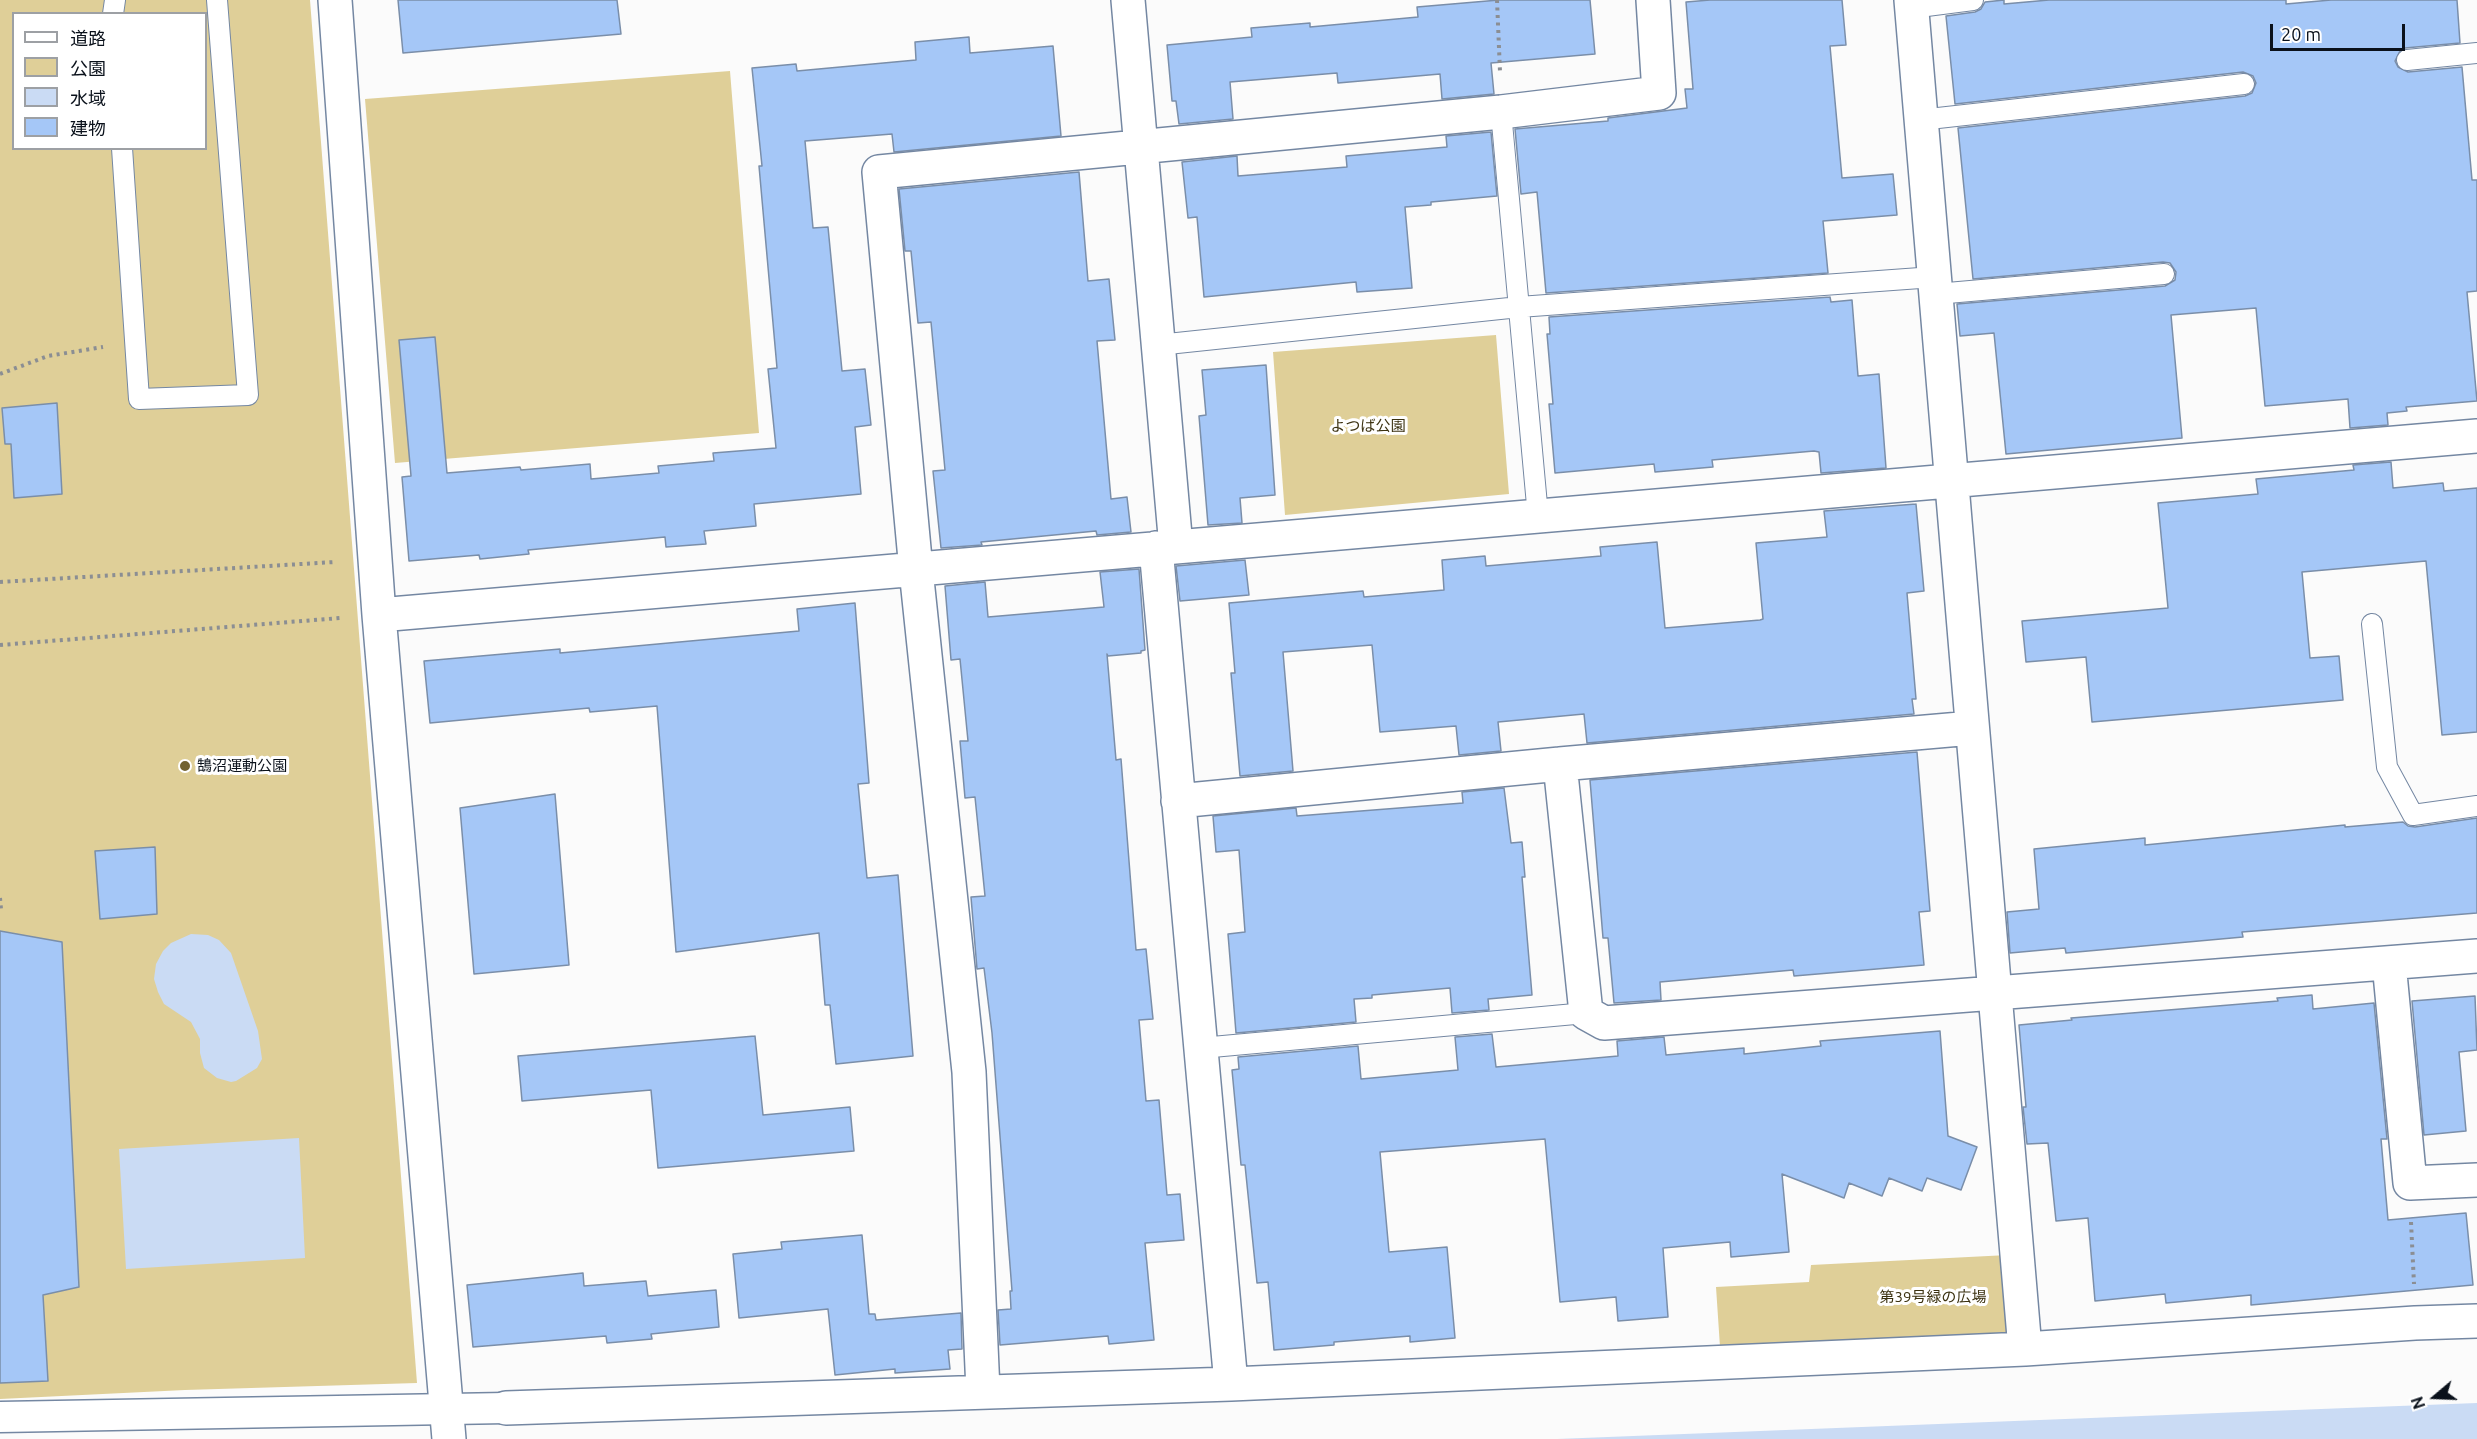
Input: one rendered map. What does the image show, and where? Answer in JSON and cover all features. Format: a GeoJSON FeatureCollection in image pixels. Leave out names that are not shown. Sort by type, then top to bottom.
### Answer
{"type":"FeatureCollection","features":[{"type":"Feature","properties":{"kind":"street"},"geometry":{"type":"LineString","coordinates":[[335,0],[379,615],[448,1425]]}},
{"type":"Feature","properties":{"kind":"street"},"geometry":{"type":"LineString","coordinates":[[1128,0],[1158,345],[1178,801],[1232,1384]]}},
{"type":"Feature","properties":{"kind":"street"},"geometry":{"type":"LineString","coordinates":[[983,1391],[969,1072],[916,570],[879,172],[1501,112],[1659,93],[1653,0]]}},
{"type":"Feature","properties":{"kind":"street"},"geometry":{"type":"LineString","coordinates":[[1911,4],[2025,1349]]}},
{"type":"Feature","properties":{"kind":"street"},"geometry":{"type":"LineString","coordinates":[[379,615],[2477,436]]}},
{"type":"Feature","properties":{"kind":"street"},"geometry":{"type":"LineString","coordinates":[[1178,801],[1560,764],[1972,728]]}},
{"type":"Feature","properties":{"kind":"street"},"geometry":{"type":"LineString","coordinates":[[1560,764],[1586,1012],[1604,1023],[2477,956]]}},
{"type":"Feature","properties":{"kind":"street"},"geometry":{"type":"LineString","coordinates":[[2389,963],[2410,1183],[2477,1180]]}},
{"type":"Feature","properties":{"kind":"street"},"geometry":{"type":"LineString","coordinates":[[0,1417],[448,1425],[506,1408],[1232,1384],[2025,1349],[2415,1323],[2477,1321]]}},
{"type":"Feature","properties":{"kind":"lane"},"geometry":{"type":"LineString","coordinates":[[122,150],[139,399],[248,396],[217,0]]}},
{"type":"Feature","properties":{"kind":"lane"},"geometry":{"type":"LineString","coordinates":[[1911,4],[1973,0]]}},
{"type":"Feature","properties":{"kind":"lane"},"geometry":{"type":"LineString","coordinates":[[2407,60],[2477,53]]}},
{"type":"Feature","properties":{"kind":"lane"},"geometry":{"type":"LineString","coordinates":[[1920,120],[2244,84]]}},
{"type":"Feature","properties":{"kind":"lane"},"geometry":{"type":"LineString","coordinates":[[1501,112],[1538,516]]}},
{"type":"Feature","properties":{"kind":"lane"},"geometry":{"type":"LineString","coordinates":[[1158,345],[1520,307],[2164,274]]}},
{"type":"Feature","properties":{"kind":"lane"},"geometry":{"type":"LineString","coordinates":[[2372,624],[2386,767],[2413,815],[2477,806]]}},
{"type":"Feature","properties":{"kind":"lane"},"geometry":{"type":"LineString","coordinates":[[1201,1048],[1586,1012]]}},
{"type":"Feature","properties":{"kind":"path"},"geometry":{"type":"LineString","coordinates":[[1497,0],[1501,112]]}},
{"type":"Feature","properties":{"kind":"path"},"geometry":{"type":"LineString","coordinates":[[0,374],[48,356],[135,344]]}},
{"type":"Feature","properties":{"kind":"path"},"geometry":{"type":"LineString","coordinates":[[0,582],[375,560]]}},
{"type":"Feature","properties":{"kind":"path"},"geometry":{"type":"LineString","coordinates":[[0,645],[379,615]]}},
{"type":"Feature","properties":{"kind":"path"},"geometry":{"type":"LineString","coordinates":[[0,898],[1,909]]}},
{"type":"Feature","properties":{"kind":"path"},"geometry":{"type":"LineString","coordinates":[[2410,1183],[2415,1323]]}},
{"type":"Feature","properties":{"kind":"green space","name":"鵠沼運動公園"},"geometry":{"type":"Polygon","coordinates":[[[0,0],[310,0],[417,1383],[185,1390],[0,1399],[0,0]]]}},
{"type":"Feature","properties":{"kind":"green space"},"geometry":{"type":"Polygon","coordinates":[[[730,71],[759,433],[395,463],[365,99],[730,71]]]}},
{"type":"Feature","properties":{"kind":"green space","name":"よつば公園"},"geometry":{"type":"Polygon","coordinates":[[[1496,335],[1509,494],[1285,515],[1273,352],[1496,335]]]}},
{"type":"Feature","properties":{"kind":"green space","name":"第39号緑の広場"},"geometry":{"type":"Polygon","coordinates":[[[2008,1255],[2014,1332],[1720,1347],[1716,1287],[1809,1282],[1811,1265],[2008,1255]]]}},
{"type":"Feature","properties":{"kind":"water"},"geometry":{"type":"Polygon","coordinates":[[[191,934],[208,935],[219,940],[231,953],[258,1031],[262,1059],[257,1068],[236,1081],[217,1078],[204,1068],[200,1053],[200,1039],[191,1022],[164,1004],[154,979],[156,964],[163,951],[171,943],[191,934]]]}},
{"type":"Feature","properties":{"kind":"water"},"geometry":{"type":"Polygon","coordinates":[[[299,1138],[305,1258],[126,1269],[119,1149],[299,1138]]]}},
{"type":"Feature","properties":{"kind":"water"},"geometry":{"type":"Polygon","coordinates":[[[2477,1403],[2477,1439],[1557,1439],[2243,1412],[2477,1403]]]}},
{"type":"Feature","properties":{"kind":"building"},"geometry":{"type":"Polygon","coordinates":[[[398,0],[617,0],[621,34],[403,53],[398,0]]]}},
{"type":"Feature","properties":{"kind":"building"},"geometry":{"type":"Polygon","coordinates":[[[1499,0],[1590,0],[1595,54],[1491,63],[1494,94],[1442,99],[1440,74],[1338,83],[1337,73],[1230,82],[1233,119],[1179,124],[1176,101],[1172,101],[1167,45],[1252,37],[1251,28],[1310,23],[1310,27],[1418,17],[1417,7],[1499,0]]]}},
{"type":"Feature","properties":{"kind":"building"},"geometry":{"type":"Polygon","coordinates":[[[1842,0],[1846,45],[1830,46],[1842,178],[1893,174],[1897,215],[1823,221],[1828,273],[1546,293],[1537,192],[1521,194],[1515,129],[1608,121],[1608,118],[1687,108],[1685,89],[1693,89],[1686,2],[1842,0]]]}},
{"type":"Feature","properties":{"kind":"building"},"geometry":{"type":"Polygon","coordinates":[[[2004,0],[2004,4],[2049,0],[2286,0],[2286,4],[2331,0],[2457,0],[2460,43],[2405,48],[2400,51],[2395,61],[2398,67],[2408,72],[2462,67],[2472,180],[2477,180],[2477,291],[2467,292],[2477,401],[2406,407],[2407,411],[2387,413],[2388,425],[2350,428],[2348,399],[2265,406],[2256,308],[2171,315],[2182,438],[2006,454],[1994,333],[1960,336],[1957,304],[2165,286],[2175,280],[2176,272],[2170,263],[2163,262],[1973,279],[1958,128],[2245,96],[2252,93],[2256,83],[2253,76],[2243,72],[1955,104],[1946,16],[1975,12],[1981,9],[1985,2],[2004,0]]]}},
{"type":"Feature","properties":{"kind":"building"},"geometry":{"type":"Polygon","coordinates":[[[969,37],[970,53],[1053,46],[1061,136],[894,152],[892,134],[805,141],[813,228],[828,227],[842,371],[865,369],[871,425],[855,427],[861,494],[754,504],[756,526],[704,531],[706,544],[666,547],[665,537],[528,550],[529,554],[480,559],[479,555],[409,561],[402,477],[411,476],[399,340],[435,337],[447,473],[590,464],[591,479],[659,473],[658,466],[714,461],[713,453],[776,448],[768,369],[777,368],[759,166],[762,166],[752,68],[796,64],[797,71],[916,60],[915,42],[969,37]]]}},
{"type":"Feature","properties":{"kind":"building"},"geometry":{"type":"Polygon","coordinates":[[[1491,132],[1497,196],[1431,202],[1431,205],[1405,207],[1412,288],[1357,292],[1356,282],[1204,297],[1197,217],[1188,218],[1182,162],[1237,156],[1238,176],[1347,167],[1346,156],[1447,147],[1446,136],[1491,132]]]}},
{"type":"Feature","properties":{"kind":"building"},"geometry":{"type":"Polygon","coordinates":[[[1079,172],[1088,281],[1109,279],[1115,340],[1097,341],[1111,499],[1127,497],[1131,532],[1097,535],[1096,531],[941,548],[933,471],[945,470],[931,322],[918,323],[911,251],[905,251],[899,189],[1079,172]]]}},
{"type":"Feature","properties":{"kind":"building"},"geometry":{"type":"Polygon","coordinates":[[[1830,297],[1831,302],[1852,300],[1858,376],[1879,374],[1886,468],[1821,473],[1819,452],[1814,451],[1712,460],[1713,467],[1655,472],[1654,464],[1555,473],[1549,404],[1553,404],[1547,334],[1550,334],[1549,317],[1830,297]]]}},
{"type":"Feature","properties":{"kind":"building"},"geometry":{"type":"Polygon","coordinates":[[[1266,365],[1275,495],[1240,498],[1242,523],[1208,525],[1199,416],[1206,415],[1202,370],[1266,365]]]}},
{"type":"Feature","properties":{"kind":"building"},"geometry":{"type":"Polygon","coordinates":[[[57,403],[62,494],[14,498],[11,444],[5,444],[2,408],[57,403]]]}},
{"type":"Feature","properties":{"kind":"building"},"geometry":{"type":"Polygon","coordinates":[[[2391,462],[2393,488],[2443,483],[2444,491],[2477,488],[2477,732],[2442,735],[2426,561],[2302,572],[2310,658],[2339,656],[2343,700],[2092,722],[2086,657],[2026,662],[2022,621],[2168,608],[2158,503],[2258,494],[2256,479],[2354,470],[2353,465],[2391,462]]]}},
{"type":"Feature","properties":{"kind":"building"},"geometry":{"type":"Polygon","coordinates":[[[1916,504],[1924,591],[1907,593],[1916,699],[1912,699],[1914,714],[1587,743],[1584,714],[1498,722],[1501,751],[1459,755],[1456,726],[1380,732],[1372,645],[1283,652],[1293,771],[1240,776],[1231,673],[1235,673],[1229,603],[1363,591],[1364,597],[1444,590],[1442,560],[1485,556],[1486,566],[1601,556],[1600,547],[1657,542],[1665,628],[1760,620],[1763,619],[1756,543],[1827,537],[1824,511],[1916,504]]]}},
{"type":"Feature","properties":{"kind":"building"},"geometry":{"type":"Polygon","coordinates":[[[1245,560],[1249,595],[1180,601],[1176,566],[1245,560]]]}},
{"type":"Feature","properties":{"kind":"building"},"geometry":{"type":"Polygon","coordinates":[[[1139,569],[1145,650],[1141,653],[1108,656],[1107,654],[1116,760],[1121,759],[1136,950],[1146,949],[1153,1019],[1139,1020],[1146,1101],[1159,1100],[1167,1195],[1180,1194],[1184,1240],[1145,1243],[1154,1340],[1109,1344],[1108,1336],[1000,1345],[998,1310],[1011,1309],[1010,1291],[1012,1291],[992,1033],[984,968],[977,969],[971,897],[985,896],[975,797],[965,798],[960,741],[968,741],[960,659],[951,660],[945,586],[985,582],[988,617],[1104,607],[1100,572],[1139,569]]]}},
{"type":"Feature","properties":{"kind":"building"},"geometry":{"type":"Polygon","coordinates":[[[855,603],[869,783],[858,784],[867,878],[898,875],[913,1056],[836,1064],[830,1005],[825,1005],[819,933],[676,952],[657,706],[590,712],[589,708],[430,723],[424,661],[560,649],[560,653],[799,631],[797,609],[855,603]]]}},
{"type":"Feature","properties":{"kind":"building"},"geometry":{"type":"Polygon","coordinates":[[[1917,752],[1930,911],[1919,912],[1924,965],[1794,976],[1793,970],[1660,982],[1661,1000],[1614,1003],[1608,938],[1603,938],[1590,780],[1917,752]]]}},
{"type":"Feature","properties":{"kind":"building"},"geometry":{"type":"Polygon","coordinates":[[[1504,788],[1511,843],[1522,842],[1525,877],[1522,877],[1532,995],[1488,999],[1489,1010],[1452,1013],[1450,988],[1372,995],[1372,998],[1354,999],[1356,1022],[1236,1033],[1228,934],[1245,932],[1239,850],[1216,852],[1213,816],[1296,808],[1297,816],[1463,803],[1462,792],[1504,788]]]}},
{"type":"Feature","properties":{"kind":"building"},"geometry":{"type":"Polygon","coordinates":[[[555,794],[569,965],[474,974],[460,808],[555,794]]]}},
{"type":"Feature","properties":{"kind":"building"},"geometry":{"type":"Polygon","coordinates":[[[2477,818],[2477,913],[2242,932],[2243,937],[2066,953],[2065,948],[2010,953],[2007,912],[2039,909],[2034,849],[2145,838],[2145,845],[2345,825],[2345,827],[2403,822],[2415,827],[2477,818]]]}},
{"type":"Feature","properties":{"kind":"building"},"geometry":{"type":"Polygon","coordinates":[[[155,847],[157,914],[100,919],[95,851],[155,847]]]}},
{"type":"Feature","properties":{"kind":"building"},"geometry":{"type":"Polygon","coordinates":[[[0,931],[62,942],[79,1287],[43,1295],[48,1381],[0,1383],[0,931]]]}},
{"type":"Feature","properties":{"kind":"building"},"geometry":{"type":"Polygon","coordinates":[[[2312,995],[2313,1009],[2374,1003],[2387,1139],[2381,1139],[2388,1220],[2466,1213],[2473,1285],[2251,1305],[2251,1295],[2166,1303],[2165,1294],[2095,1301],[2088,1218],[2056,1221],[2048,1143],[2027,1144],[2019,1025],[2072,1020],[2071,1018],[2278,1001],[2277,998],[2312,995]]]}},
{"type":"Feature","properties":{"kind":"building"},"geometry":{"type":"Polygon","coordinates":[[[2475,996],[2477,1050],[2459,1052],[2466,1131],[2424,1135],[2412,1001],[2475,996]]]}},
{"type":"Feature","properties":{"kind":"building"},"geometry":{"type":"Polygon","coordinates":[[[1940,1031],[1948,1136],[1977,1147],[1961,1190],[1927,1178],[1922,1191],[1889,1178],[1882,1196],[1849,1183],[1844,1198],[1782,1174],[1789,1252],[1731,1257],[1730,1242],[1663,1248],[1668,1317],[1618,1321],[1616,1297],[1560,1302],[1545,1139],[1380,1152],[1389,1252],[1447,1247],[1455,1338],[1410,1342],[1410,1336],[1334,1342],[1334,1345],[1274,1350],[1268,1282],[1257,1283],[1245,1165],[1241,1165],[1232,1070],[1239,1069],[1238,1057],[1358,1046],[1361,1079],[1458,1070],[1455,1037],[1492,1034],[1496,1067],[1618,1056],[1617,1041],[1664,1037],[1666,1055],[1744,1048],[1744,1054],[1821,1046],[1820,1041],[1940,1031]]]}},
{"type":"Feature","properties":{"kind":"building"},"geometry":{"type":"Polygon","coordinates":[[[755,1036],[763,1115],[850,1107],[854,1151],[658,1168],[651,1090],[522,1101],[518,1056],[755,1036]]]}},
{"type":"Feature","properties":{"kind":"building"},"geometry":{"type":"Polygon","coordinates":[[[862,1235],[869,1314],[875,1314],[876,1320],[961,1313],[962,1349],[948,1350],[950,1369],[895,1373],[895,1369],[835,1375],[828,1309],[739,1318],[733,1254],[782,1249],[781,1242],[862,1235]]]}},
{"type":"Feature","properties":{"kind":"building"},"geometry":{"type":"Polygon","coordinates":[[[583,1273],[584,1286],[646,1281],[648,1296],[716,1290],[719,1327],[651,1334],[652,1339],[607,1343],[606,1336],[473,1347],[467,1285],[583,1273]]]}},
{"type":"Feature","properties":{"kind":"place","name":"鵠沼運動公園"},"geometry":{"type":"Point","coordinates":[185,766]}}]}
